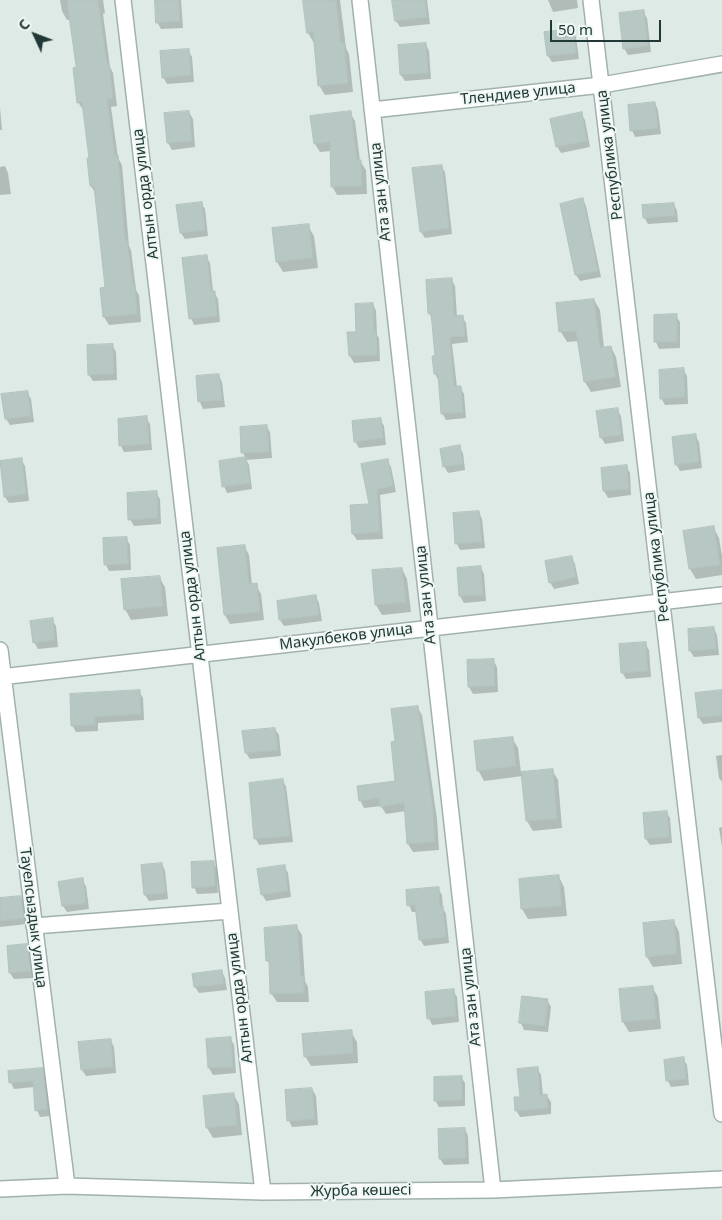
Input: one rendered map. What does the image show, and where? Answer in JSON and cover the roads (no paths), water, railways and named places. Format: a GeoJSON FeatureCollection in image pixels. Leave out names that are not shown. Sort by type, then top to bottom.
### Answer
{"type":"FeatureCollection","features":[{"type":"Feature","properties":{"kind":"street","name":"Алтын орда улица"},"geometry":{"type":"LineString","coordinates":[[123,0],[263,1192]]}},
{"type":"Feature","properties":{"kind":"street","name":"Ата зан улица"},"geometry":{"type":"LineString","coordinates":[[360,0],[493,1190]]}},
{"type":"Feature","properties":{"kind":"street","name":"Республика улица"},"geometry":{"type":"LineString","coordinates":[[591,0],[722,1114]]}},
{"type":"Feature","properties":{"kind":"street","name":"Тлендиев улица"},"geometry":{"type":"LineString","coordinates":[[372,110],[602,85],[722,64]]}},
{"type":"Feature","properties":{"kind":"street","name":"Макулбеков улица"},"geometry":{"type":"LineString","coordinates":[[2,677],[722,595]]}},
{"type":"Feature","properties":{"kind":"street","name":"Тауелсыздык улица"},"geometry":{"type":"LineString","coordinates":[[0,650],[67,1186]]}},
{"type":"Feature","properties":{"kind":"street"},"geometry":{"type":"LineString","coordinates":[[34,926],[230,912]]}},
{"type":"Feature","properties":{"kind":"street","name":"Журба көшесі"},"geometry":{"type":"LineString","coordinates":[[0,1189],[67,1186],[263,1192],[493,1190],[722,1179]]}}]}
